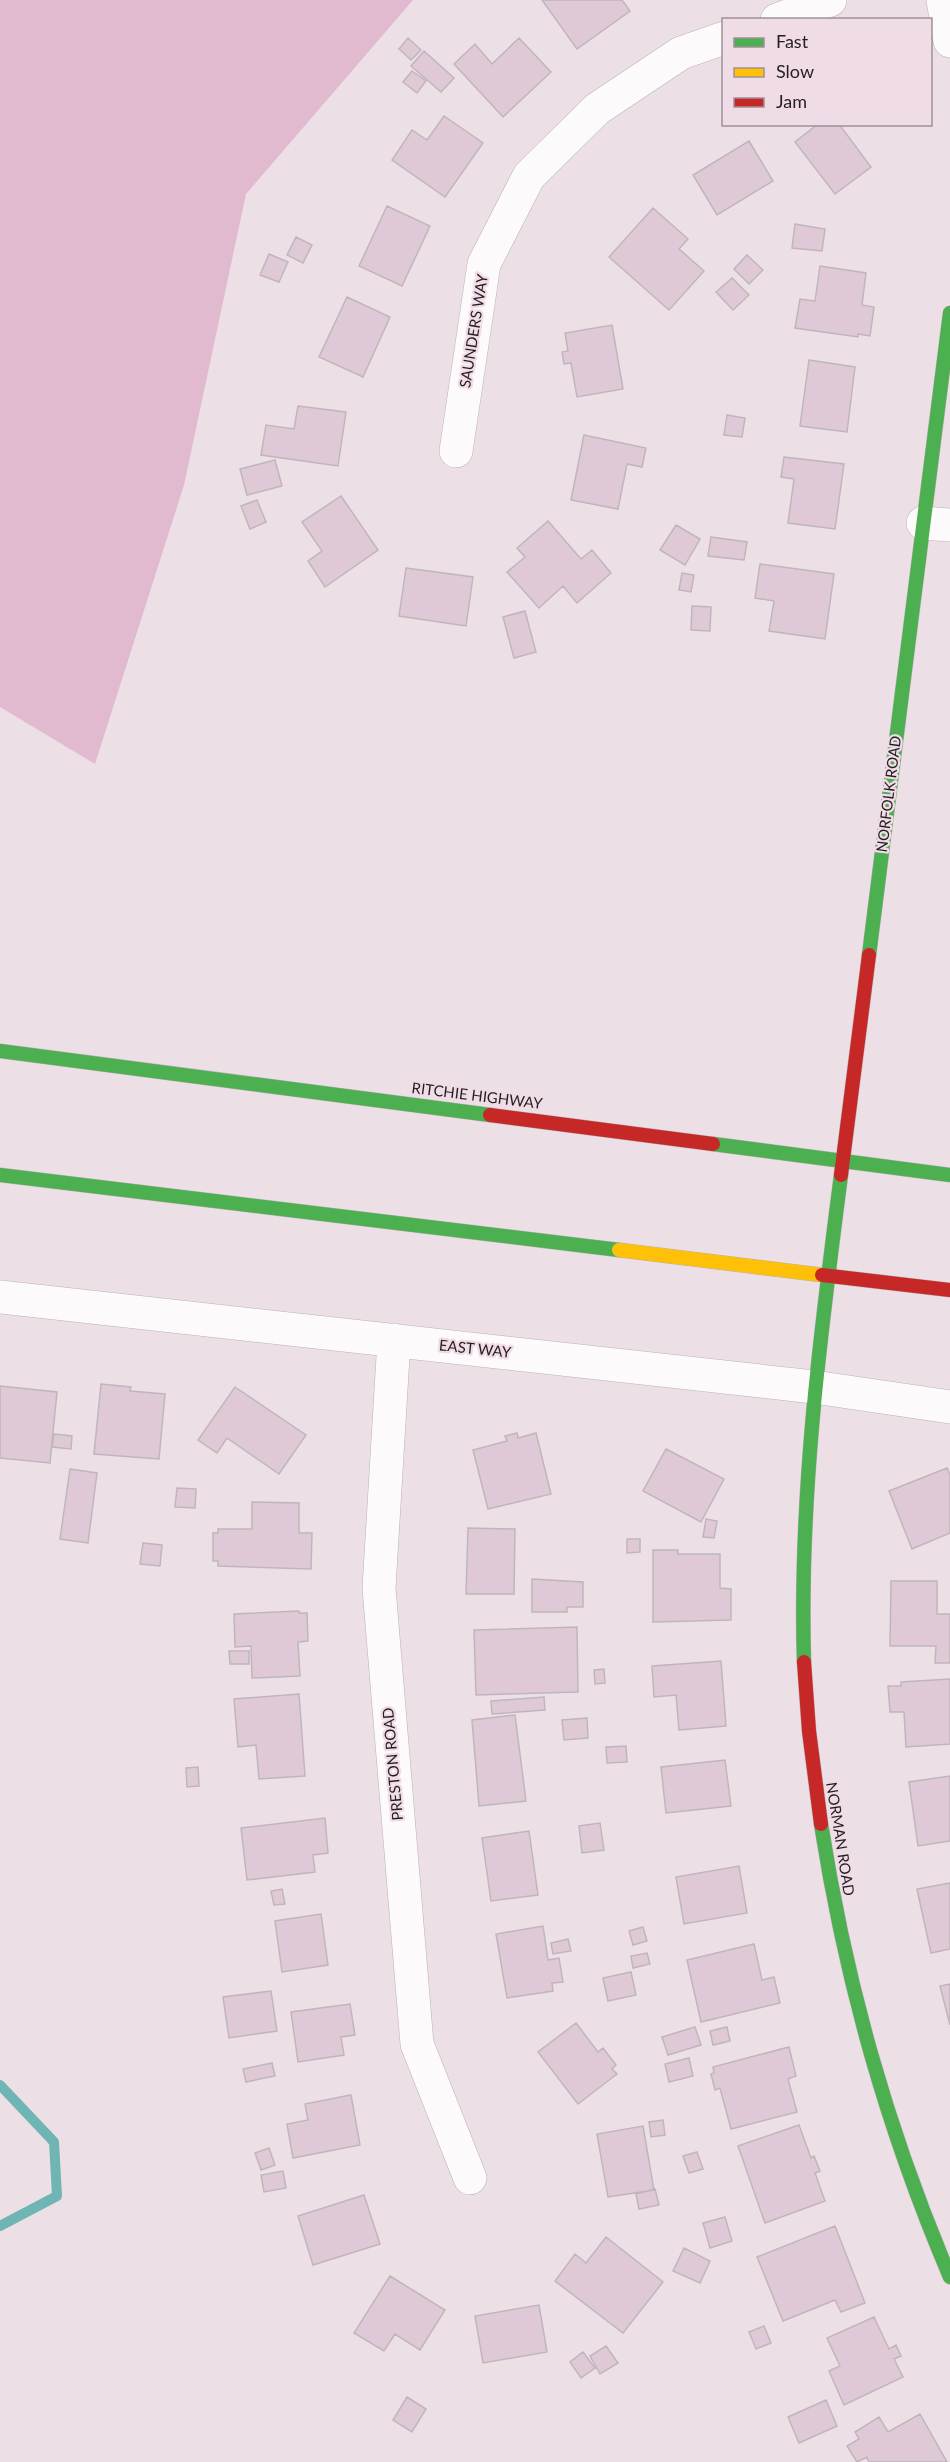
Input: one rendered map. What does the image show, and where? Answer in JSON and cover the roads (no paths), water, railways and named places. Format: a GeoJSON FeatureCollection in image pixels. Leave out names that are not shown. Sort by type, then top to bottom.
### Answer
{"type":"FeatureCollection","features":[{"type":"Feature","properties":{"kind":"street"},"geometry":{"type":"LineString","coordinates":[[782,18],[830,0]]}},
{"type":"Feature","properties":{"kind":"street"},"geometry":{"type":"LineString","coordinates":[[943,0],[950,41]]}},
{"type":"Feature","properties":{"kind":"street","name":"SAUNDERS WAY"},"geometry":{"type":"LineString","coordinates":[[456,451],[484,264],[529,176],[597,109],[681,53],[722,38]]}},
{"type":"Feature","properties":{"kind":"street","name":"NORFOLK ROAD"},"geometry":{"type":"LineString","coordinates":[[828,1275],[936,524],[950,313]]}},
{"type":"Feature","properties":{"kind":"street","name":"RITCHIE HIGHWAY"},"geometry":{"type":"LineString","coordinates":[[0,1051],[950,1175]]}},
{"type":"Feature","properties":{"kind":"street"},"geometry":{"type":"LineString","coordinates":[[0,1175],[950,1290]]}},
{"type":"Feature","properties":{"kind":"street","name":"NORMAN ROAD"},"geometry":{"type":"LineString","coordinates":[[828,1275],[814,1387],[804,1562],[806,1700],[826,1864],[840,1943],[874,2079],[909,2176],[950,2277]]}},
{"type":"Feature","properties":{"kind":"street","name":"EAST WAY"},"geometry":{"type":"LineString","coordinates":[[0,1297],[814,1387],[950,1407]]}},
{"type":"Feature","properties":{"kind":"street","name":"PRESTON ROAD"},"geometry":{"type":"LineString","coordinates":[[394,1340],[379,1588],[417,2044],[470,2178]]}},
{"type":"Feature","properties":{"kind":"waterway"},"geometry":{"type":"LineString","coordinates":[[0,2085],[54,2142],[57,2196],[0,2226]]}}]}
